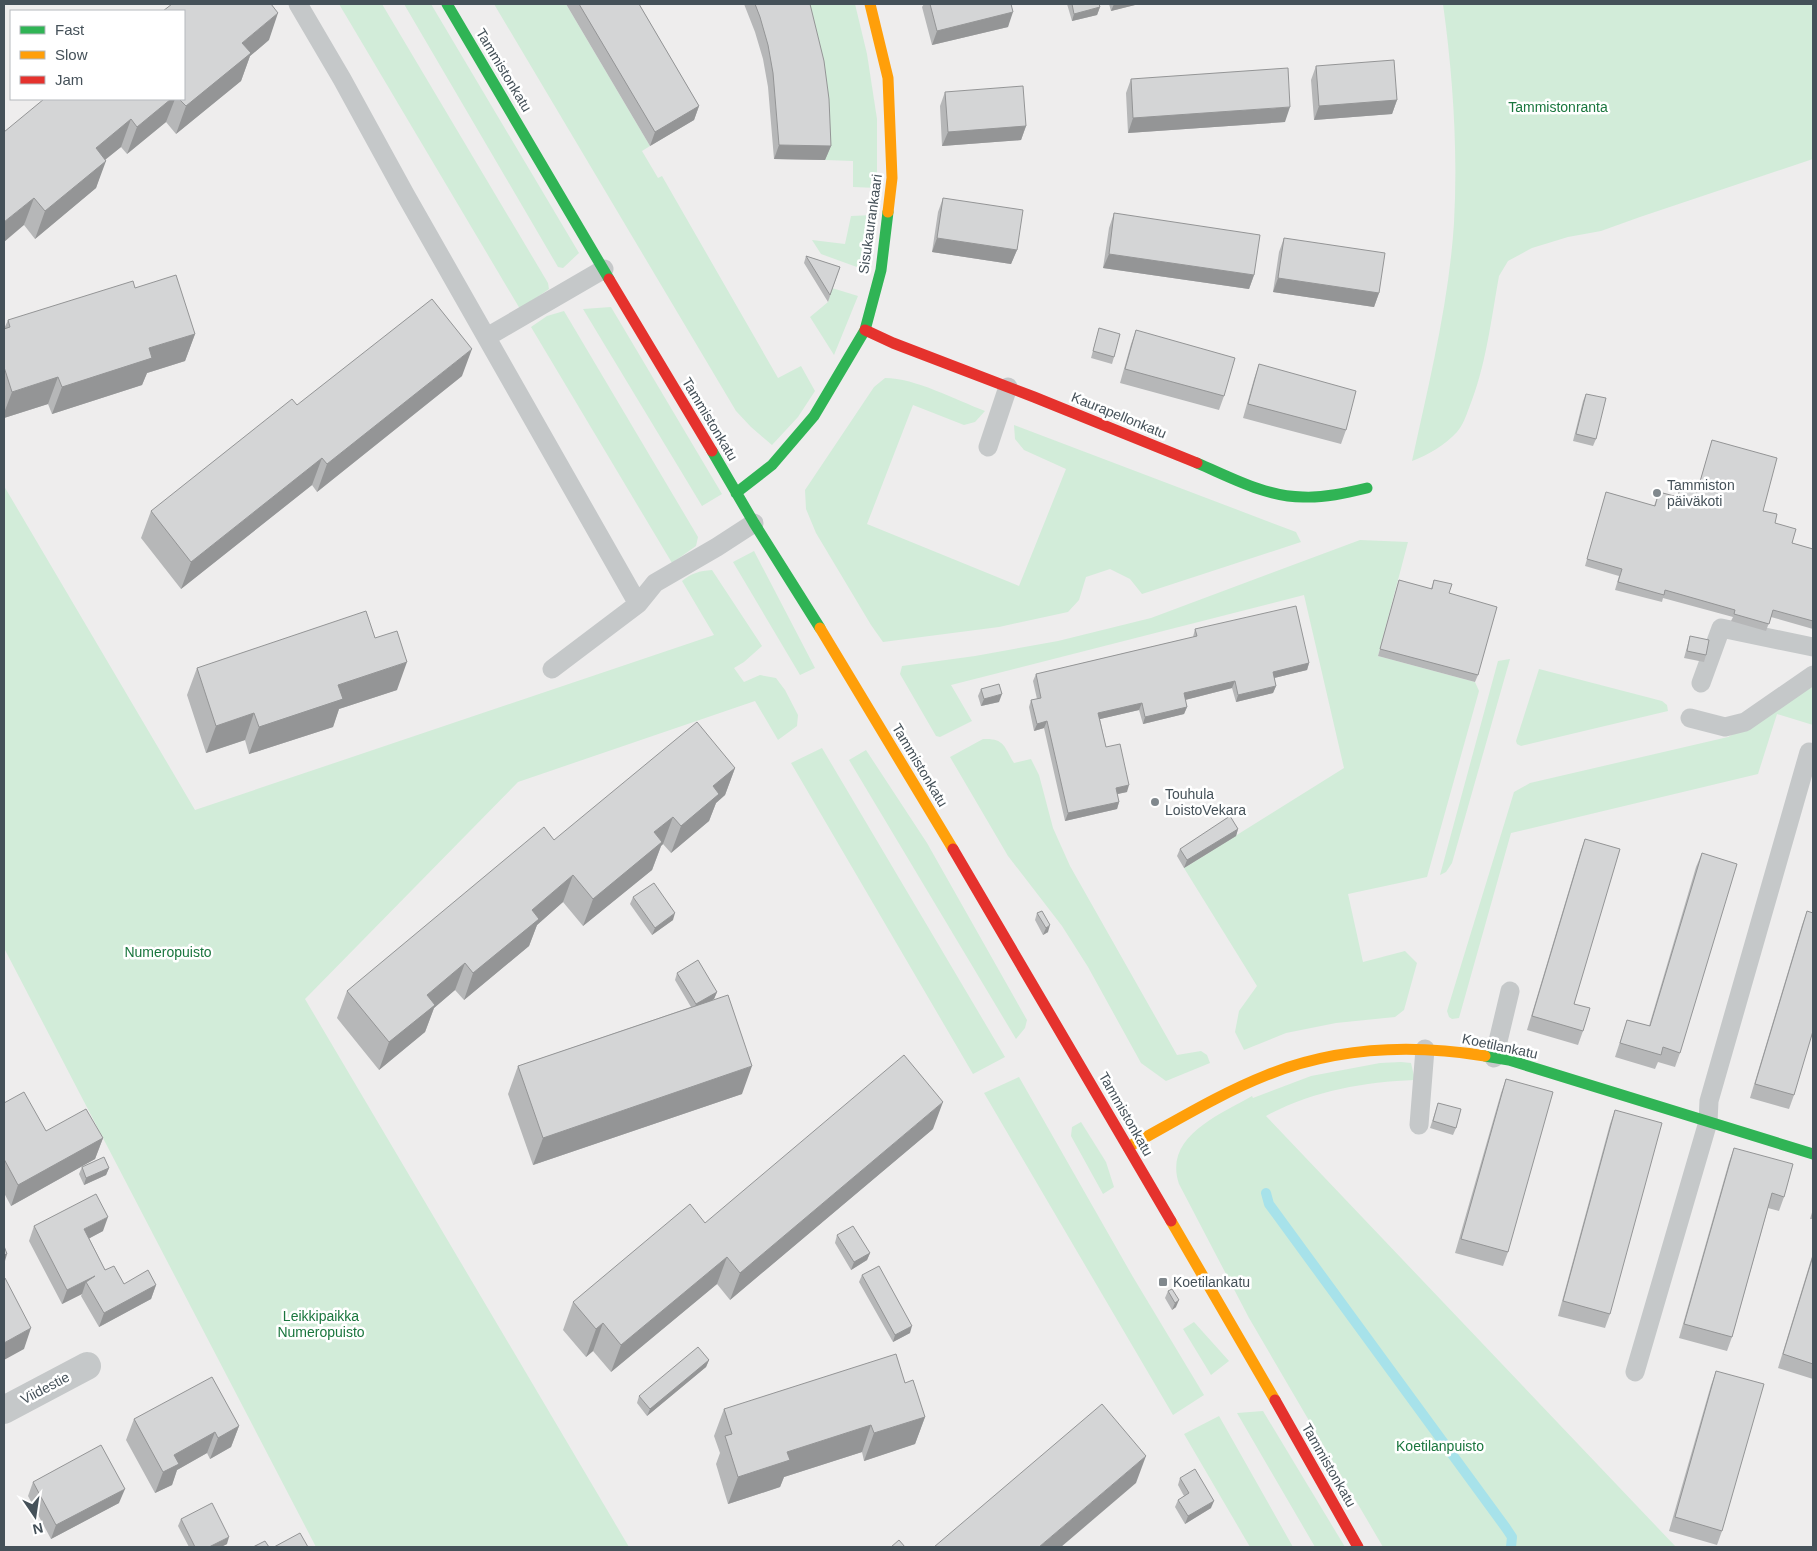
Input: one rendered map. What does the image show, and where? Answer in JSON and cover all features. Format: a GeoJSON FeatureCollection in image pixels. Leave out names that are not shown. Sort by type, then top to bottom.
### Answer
{"type":"FeatureCollection","features":[{"type":"Feature","properties":{"kind":"street","name":"Tammistonkatu"},"geometry":{"type":"LineString","coordinates":[[448,4],[736,493],[862,698],[1128,1147],[1358,1547]]}},
{"type":"Feature","properties":{"kind":"street","name":"Sisukaurankaari"},"geometry":{"type":"LineString","coordinates":[[736,493],[772,465],[814,416],[865,330],[881,270],[892,178],[888,78],[870,4]]}},
{"type":"Feature","properties":{"kind":"street","name":"Kaurapellonkatu"},"geometry":{"type":"LineString","coordinates":[[865,330],[892,343],[1008,387],[1253,486],[1281,495],[1311,497],[1340,494],[1367,488]]}},
{"type":"Feature","properties":{"kind":"street","name":"Koetilankatu"},"geometry":{"type":"LineString","coordinates":[[1128,1147],[1227,1093],[1269,1074],[1319,1059],[1372,1051],[1411,1048],[1470,1053],[1509,1060],[1813,1154]]}},
{"type":"Feature","properties":{"kind":"street","name":"Viidestie"},"geometry":{"type":"LineString","coordinates":[[4,1410],[87,1366]]}},
{"type":"Feature","properties":{"kind":"lane"},"geometry":{"type":"LineString","coordinates":[[298,4],[638,604]]}},
{"type":"Feature","properties":{"kind":"lane"},"geometry":{"type":"LineString","coordinates":[[486,337],[604,269]]}},
{"type":"Feature","properties":{"kind":"lane"},"geometry":{"type":"LineString","coordinates":[[988,448],[1008,387]]}},
{"type":"Feature","properties":{"kind":"lane"},"geometry":{"type":"LineString","coordinates":[[552,669],[638,604],[655,583],[754,523]]}},
{"type":"Feature","properties":{"kind":"lane"},"geometry":{"type":"LineString","coordinates":[[1701,684],[1721,628],[1813,647]]}},
{"type":"Feature","properties":{"kind":"lane"},"geometry":{"type":"LineString","coordinates":[[1690,718],[1725,726],[1745,722],[1813,675]]}},
{"type":"Feature","properties":{"kind":"lane"},"geometry":{"type":"LineString","coordinates":[[1635,1372],[1708,1122],[1709,1101],[1809,752]]}},
{"type":"Feature","properties":{"kind":"lane"},"geometry":{"type":"LineString","coordinates":[[1494,1058],[1510,991]]}},
{"type":"Feature","properties":{"kind":"lane"},"geometry":{"type":"LineString","coordinates":[[1419,1125],[1425,1049]]}},
{"type":"Feature","properties":{"kind":"green space"},"geometry":{"type":"Polygon","coordinates":[[[339,4],[382,4],[548,283],[549,289],[520,309],[339,4]]]}},
{"type":"Feature","properties":{"kind":"green space"},"geometry":{"type":"Polygon","coordinates":[[[404,4],[431,4],[579,253],[563,268],[558,267],[404,4]]]}},
{"type":"Feature","properties":{"kind":"green space"},"geometry":{"type":"Polygon","coordinates":[[[494,4],[566,4],[650,146],[642,151],[658,178],[662,176],[778,378],[801,366],[815,391],[798,417],[772,445],[736,411],[494,4]]]}},
{"type":"Feature","properties":{"kind":"green space"},"geometry":{"type":"Polygon","coordinates":[[[800,4],[855,4],[867,54],[877,119],[877,188],[853,187],[853,161],[825,160],[825,140],[800,4]]]}},
{"type":"Feature","properties":{"kind":"green space","name":"Tammistonranta"},"geometry":{"type":"Polygon","coordinates":[[[1443,4],[1813,4],[1813,159],[1601,231],[1568,237],[1532,248],[1508,261],[1499,276],[1480,376],[1464,420],[1457,432],[1442,445],[1412,461],[1443,312],[1454,223],[1454,113],[1450,58],[1443,4]]]}},
{"type":"Feature","properties":{"kind":"green space"},"geometry":{"type":"Polygon","coordinates":[[[874,215],[865,270],[821,254],[812,240],[845,244],[851,216],[874,215]]]}},
{"type":"Feature","properties":{"kind":"green space"},"geometry":{"type":"Polygon","coordinates":[[[832,288],[858,296],[834,355],[810,317],[828,302],[832,288]]]}},
{"type":"Feature","properties":{"kind":"green space"},"geometry":{"type":"Polygon","coordinates":[[[611,307],[722,494],[702,506],[583,309],[611,307]]]}},
{"type":"Feature","properties":{"kind":"green space"},"geometry":{"type":"Polygon","coordinates":[[[564,311],[698,537],[696,546],[672,563],[531,327],[547,316],[564,311]]]}},
{"type":"Feature","properties":{"kind":"green space"},"geometry":{"type":"Polygon","coordinates":[[[885,378],[897,379],[935,390],[985,411],[975,422],[964,425],[913,405],[867,524],[1019,586],[1066,469],[1024,450],[1015,439],[1014,425],[1296,532],[1301,542],[1142,594],[1130,579],[1110,569],[1086,577],[1079,600],[1068,612],[999,627],[883,642],[816,533],[806,509],[805,490],[874,387],[885,378]]]}},
{"type":"Feature","properties":{"kind":"green space","name":"Numeropuisto"},"geometry":{"type":"Polygon","coordinates":[[[4,486],[195,810],[714,635],[682,581],[699,572],[712,570],[762,646],[734,668],[744,682],[760,675],[776,678],[785,690],[798,715],[797,726],[778,740],[755,701],[518,782],[305,999],[629,1547],[316,1547],[4,948],[4,486]]]}},
{"type":"Feature","properties":{"kind":"green space"},"geometry":{"type":"Polygon","coordinates":[[[1360,540],[1408,542],[1378,656],[1475,682],[1479,691],[1427,877],[1348,894],[1363,962],[1405,951],[1417,963],[1404,1010],[1395,1017],[1336,1023],[1286,1033],[1244,1050],[1235,1032],[1239,1011],[1257,986],[1184,868],[1344,768],[1304,595],[951,685],[972,721],[940,737],[936,736],[900,674],[902,666],[975,656],[1058,641],[1151,618],[1360,540]]]}},
{"type":"Feature","properties":{"kind":"green space"},"geometry":{"type":"Polygon","coordinates":[[[754,551],[815,668],[800,675],[733,562],[754,551]]]}},
{"type":"Feature","properties":{"kind":"green space"},"geometry":{"type":"Polygon","coordinates":[[[1510,659],[1452,863],[1446,872],[1440,875],[1498,661],[1510,659]]]}},
{"type":"Feature","properties":{"kind":"green space"},"geometry":{"type":"Polygon","coordinates":[[[1539,669],[1662,701],[1667,705],[1668,711],[1521,746],[1516,741],[1539,669]]]}},
{"type":"Feature","properties":{"kind":"green space"},"geometry":{"type":"Polygon","coordinates":[[[1813,680],[1813,725],[1777,714],[1758,774],[1511,833],[1459,1018],[1452,1019],[1449,1017],[1447,1011],[1514,792],[1530,783],[1728,737],[1749,726],[1813,680]]]}},
{"type":"Feature","properties":{"kind":"green space"},"geometry":{"type":"Polygon","coordinates":[[[983,739],[995,740],[1003,744],[1014,763],[1031,759],[1039,775],[1053,828],[1070,866],[1177,1055],[1201,1051],[1207,1055],[1210,1063],[1166,1081],[1141,1063],[1088,967],[1062,926],[1008,856],[950,757],[983,739]]]}},
{"type":"Feature","properties":{"kind":"green space"},"geometry":{"type":"Polygon","coordinates":[[[822,748],[1005,1057],[973,1074],[791,763],[822,748]]]}},
{"type":"Feature","properties":{"kind":"green space"},"geometry":{"type":"Polygon","coordinates":[[[866,750],[927,843],[1027,1020],[1025,1028],[1016,1039],[849,760],[866,750]]]}},
{"type":"Feature","properties":{"kind":"green space","name":"Koetilanpuisto"},"geometry":{"type":"Polygon","coordinates":[[[1380,1063],[1411,1063],[1415,1080],[1376,1083],[1338,1089],[1301,1100],[1266,1116],[1676,1547],[1383,1547],[1249,1318],[1179,1184],[1176,1168],[1179,1153],[1186,1141],[1210,1120],[1252,1096],[1253,1098],[1311,1076],[1380,1063]]]}},
{"type":"Feature","properties":{"kind":"green space"},"geometry":{"type":"Polygon","coordinates":[[[1019,1077],[1133,1277],[1204,1395],[1173,1415],[984,1093],[1019,1077]]]}},
{"type":"Feature","properties":{"kind":"green space"},"geometry":{"type":"Polygon","coordinates":[[[1081,1122],[1106,1162],[1114,1187],[1103,1194],[1071,1136],[1072,1127],[1081,1122]]]}},
{"type":"Feature","properties":{"kind":"green space"},"geometry":{"type":"Polygon","coordinates":[[[1194,1322],[1229,1361],[1211,1375],[1183,1329],[1194,1322]]]}},
{"type":"Feature","properties":{"kind":"green space"},"geometry":{"type":"Polygon","coordinates":[[[1263,1411],[1345,1547],[1315,1547],[1237,1413],[1263,1411]]]}},
{"type":"Feature","properties":{"kind":"green space"},"geometry":{"type":"Polygon","coordinates":[[[1219,1416],[1293,1547],[1250,1547],[1184,1434],[1219,1416]]]}},
{"type":"Feature","properties":{"kind":"building"},"geometry":{"type":"Polygon","coordinates":[[[172,4],[271,4],[278,13],[242,43],[251,53],[186,106],[180,100],[185,100],[185,10],[164,10],[172,4]]]}},
{"type":"Feature","properties":{"kind":"building"},"geometry":{"type":"Polygon","coordinates":[[[579,4],[639,4],[699,106],[655,132],[579,4]]]}},
{"type":"Feature","properties":{"kind":"building"},"geometry":{"type":"Polygon","coordinates":[[[755,4],[810,4],[824,61],[829,99],[831,146],[779,145],[773,73],[768,45],[755,4]]]}},
{"type":"Feature","properties":{"kind":"building"},"geometry":{"type":"Polygon","coordinates":[[[930,4],[1011,4],[1013,12],[937,31],[930,4]]]}},
{"type":"Feature","properties":{"kind":"building"},"geometry":{"type":"Polygon","coordinates":[[[1072,4],[1099,4],[1100,7],[1074,14],[1072,4]]]}},
{"type":"Feature","properties":{"kind":"building"},"geometry":{"type":"Polygon","coordinates":[[[1394,60],[1397,100],[1319,106],[1316,66],[1394,60]]]}},
{"type":"Feature","properties":{"kind":"building"},"geometry":{"type":"Polygon","coordinates":[[[1288,68],[1290,107],[1133,118],[1131,79],[1288,68]]]}},
{"type":"Feature","properties":{"kind":"building"},"geometry":{"type":"Polygon","coordinates":[[[1023,86],[1026,126],[948,132],[945,92],[1023,86]]]}},
{"type":"Feature","properties":{"kind":"building"},"geometry":{"type":"Polygon","coordinates":[[[43,100],[170,100],[137,127],[131,119],[96,148],[106,161],[45,211],[34,198],[4,222],[4,132],[43,100]]]}},
{"type":"Feature","properties":{"kind":"building"},"geometry":{"type":"Polygon","coordinates":[[[943,198],[1023,210],[1017,250],[937,238],[943,198]]]}},
{"type":"Feature","properties":{"kind":"building"},"geometry":{"type":"Polygon","coordinates":[[[1114,213],[1260,235],[1254,275],[1109,254],[1114,213]]]}},
{"type":"Feature","properties":{"kind":"building"},"geometry":{"type":"Polygon","coordinates":[[[1284,238],[1385,253],[1379,293],[1278,278],[1284,238]]]}},
{"type":"Feature","properties":{"kind":"building"},"geometry":{"type":"Polygon","coordinates":[[[806,256],[840,267],[830,295],[806,256]]]}},
{"type":"Feature","properties":{"kind":"building"},"geometry":{"type":"Polygon","coordinates":[[[176,275],[195,334],[149,348],[152,358],[62,387],[58,377],[12,392],[4,367],[4,329],[10,327],[8,320],[133,281],[135,288],[176,275]]]}},
{"type":"Feature","properties":{"kind":"building"},"geometry":{"type":"Polygon","coordinates":[[[432,299],[472,349],[327,464],[322,458],[191,562],[151,511],[292,399],[297,405],[432,299]]]}},
{"type":"Feature","properties":{"kind":"building"},"geometry":{"type":"Polygon","coordinates":[[[1099,328],[1120,334],[1114,357],[1093,351],[1099,328]]]}},
{"type":"Feature","properties":{"kind":"building"},"geometry":{"type":"Polygon","coordinates":[[[1136,330],[1235,358],[1224,396],[1125,369],[1136,330]]]}},
{"type":"Feature","properties":{"kind":"building"},"geometry":{"type":"Polygon","coordinates":[[[1259,364],[1356,391],[1346,430],[1248,404],[1259,364]]]}},
{"type":"Feature","properties":{"kind":"building"},"geometry":{"type":"Polygon","coordinates":[[[1586,394],[1606,398],[1596,439],[1576,434],[1586,394]]]}},
{"type":"Feature","properties":{"kind":"building"},"geometry":{"type":"Polygon","coordinates":[[[1712,440],[1777,458],[1763,511],[1777,514],[1775,523],[1796,529],[1792,543],[1813,549],[1813,621],[1773,610],[1769,624],[1734,614],[1735,610],[1665,590],[1664,595],[1618,582],[1622,569],[1587,559],[1606,492],[1655,506],[1659,492],[1678,497],[1680,488],[1697,492],[1712,440]]]}},
{"type":"Feature","properties":{"kind":"building"},"geometry":{"type":"Polygon","coordinates":[[[1399,580],[1432,589],[1434,580],[1452,584],[1449,593],[1497,607],[1478,675],[1380,649],[1399,580]]]}},
{"type":"Feature","properties":{"kind":"building"},"geometry":{"type":"Polygon","coordinates":[[[1296,606],[1309,663],[1273,672],[1276,686],[1238,695],[1235,681],[1184,693],[1187,707],[1145,717],[1142,703],[1098,713],[1106,747],[1120,744],[1129,785],[1116,788],[1119,802],[1068,813],[1047,721],[1037,724],[1031,700],[1041,698],[1036,674],[1197,636],[1195,629],[1296,606]]]}},
{"type":"Feature","properties":{"kind":"building"},"geometry":{"type":"Polygon","coordinates":[[[366,611],[375,638],[397,631],[407,662],[338,685],[343,699],[259,727],[254,713],[216,726],[197,668],[366,611]]]}},
{"type":"Feature","properties":{"kind":"building"},"geometry":{"type":"Polygon","coordinates":[[[1690,636],[1709,640],[1706,655],[1687,651],[1690,636]]]}},
{"type":"Feature","properties":{"kind":"building"},"geometry":{"type":"Polygon","coordinates":[[[999,684],[1002,694],[984,699],[981,689],[999,684]]]}},
{"type":"Feature","properties":{"kind":"building"},"geometry":{"type":"Polygon","coordinates":[[[697,722],[735,768],[713,786],[719,794],[681,826],[673,817],[654,832],[662,842],[593,899],[573,875],[532,910],[539,919],[473,973],[465,963],[427,995],[435,1005],[389,1042],[347,991],[544,827],[554,840],[697,722]]]}},
{"type":"Feature","properties":{"kind":"building"},"geometry":{"type":"Polygon","coordinates":[[[1230,816],[1238,829],[1187,860],[1180,849],[1230,816]]]}},
{"type":"Feature","properties":{"kind":"building"},"geometry":{"type":"Polygon","coordinates":[[[1585,839],[1620,849],[1574,1004],[1590,1008],[1583,1031],[1532,1016],[1585,839]]]}},
{"type":"Feature","properties":{"kind":"building"},"geometry":{"type":"Polygon","coordinates":[[[1702,853],[1737,864],[1680,1053],[1663,1047],[1661,1055],[1620,1043],[1627,1020],[1650,1026],[1702,853]]]}},
{"type":"Feature","properties":{"kind":"building"},"geometry":{"type":"Polygon","coordinates":[[[654,883],[675,913],[655,928],[633,897],[654,883]]]}},
{"type":"Feature","properties":{"kind":"building"},"geometry":{"type":"Polygon","coordinates":[[[1042,911],[1050,925],[1046,928],[1037,913],[1042,911]]]}},
{"type":"Feature","properties":{"kind":"building"},"geometry":{"type":"Polygon","coordinates":[[[1807,911],[1813,913],[1813,1031],[1794,1095],[1755,1084],[1807,911]]]}},
{"type":"Feature","properties":{"kind":"building"},"geometry":{"type":"Polygon","coordinates":[[[698,960],[717,992],[696,1004],[677,973],[698,960]]]}},
{"type":"Feature","properties":{"kind":"building"},"geometry":{"type":"Polygon","coordinates":[[[728,995],[752,1066],[543,1138],[518,1066],[728,995]]]}},
{"type":"Feature","properties":{"kind":"building"},"geometry":{"type":"Polygon","coordinates":[[[904,1055],[943,1102],[740,1273],[727,1257],[621,1345],[603,1323],[596,1329],[573,1302],[690,1204],[705,1223],[904,1055]]]}},
{"type":"Feature","properties":{"kind":"building"},"geometry":{"type":"Polygon","coordinates":[[[1506,1079],[1553,1092],[1508,1252],[1461,1239],[1506,1079]]]}},
{"type":"Feature","properties":{"kind":"building"},"geometry":{"type":"Polygon","coordinates":[[[24,1092],[46,1131],[86,1109],[103,1138],[18,1185],[4,1159],[4,1103],[24,1092]]]}},
{"type":"Feature","properties":{"kind":"building"},"geometry":{"type":"Polygon","coordinates":[[[1438,1103],[1461,1109],[1456,1128],[1433,1121],[1438,1103]]]}},
{"type":"Feature","properties":{"kind":"building"},"geometry":{"type":"Polygon","coordinates":[[[1615,1110],[1662,1123],[1610,1314],[1563,1301],[1615,1110]]]}},
{"type":"Feature","properties":{"kind":"building"},"geometry":{"type":"Polygon","coordinates":[[[1734,1148],[1793,1164],[1784,1197],[1772,1193],[1732,1337],[1684,1324],[1734,1148]]]}},
{"type":"Feature","properties":{"kind":"building"},"geometry":{"type":"Polygon","coordinates":[[[104,1157],[109,1168],[86,1178],[82,1167],[104,1157]]]}},
{"type":"Feature","properties":{"kind":"building"},"geometry":{"type":"Polygon","coordinates":[[[96,1194],[108,1217],[84,1229],[105,1270],[114,1266],[124,1284],[148,1270],[156,1285],[104,1313],[86,1282],[95,1276],[67,1290],[34,1226],[96,1194]]]}},
{"type":"Feature","properties":{"kind":"building"},"geometry":{"type":"Polygon","coordinates":[[[853,1226],[870,1253],[854,1262],[837,1235],[853,1226]]]}},
{"type":"Feature","properties":{"kind":"building"},"geometry":{"type":"Polygon","coordinates":[[[1813,1256],[1813,1364],[1783,1354],[1813,1256]]]}},
{"type":"Feature","properties":{"kind":"building"},"geometry":{"type":"Polygon","coordinates":[[[879,1266],[912,1326],[895,1335],[862,1275],[879,1266]]]}},
{"type":"Feature","properties":{"kind":"building"},"geometry":{"type":"Polygon","coordinates":[[[4,1279],[31,1328],[4,1343],[4,1279]]]}},
{"type":"Feature","properties":{"kind":"building"},"geometry":{"type":"Polygon","coordinates":[[[1172,1289],[1179,1300],[1175,1303],[1168,1291],[1172,1289]]]}},
{"type":"Feature","properties":{"kind":"building"},"geometry":{"type":"Polygon","coordinates":[[[698,1347],[709,1360],[650,1409],[639,1396],[698,1347]]]}},
{"type":"Feature","properties":{"kind":"building"},"geometry":{"type":"Polygon","coordinates":[[[896,1354],[905,1383],[913,1380],[925,1417],[874,1433],[871,1425],[787,1452],[790,1460],[738,1477],[725,1436],[732,1434],[724,1409],[896,1354]]]}},
{"type":"Feature","properties":{"kind":"building"},"geometry":{"type":"Polygon","coordinates":[[[1716,1371],[1764,1384],[1722,1531],[1675,1517],[1716,1371]]]}},
{"type":"Feature","properties":{"kind":"building"},"geometry":{"type":"Polygon","coordinates":[[[212,1377],[239,1426],[218,1438],[215,1432],[174,1455],[179,1464],[163,1472],[134,1419],[212,1377]]]}},
{"type":"Feature","properties":{"kind":"building"},"geometry":{"type":"Polygon","coordinates":[[[1102,1404],[1146,1456],[1039,1547],[934,1547],[1102,1404]]]}},
{"type":"Feature","properties":{"kind":"building"},"geometry":{"type":"Polygon","coordinates":[[[101,1445],[125,1489],[56,1525],[33,1482],[101,1445]]]}},
{"type":"Feature","properties":{"kind":"building"},"geometry":{"type":"Polygon","coordinates":[[[1195,1469],[1214,1501],[1188,1516],[1178,1500],[1189,1493],[1180,1478],[1195,1469]]]}},
{"type":"Feature","properties":{"kind":"building"},"geometry":{"type":"Polygon","coordinates":[[[212,1503],[229,1537],[209,1547],[195,1547],[181,1519],[212,1503]]]}},
{"type":"Feature","properties":{"kind":"building"},"geometry":{"type":"Polygon","coordinates":[[[300,1533],[308,1547],[274,1547],[300,1533]]]}},
{"type":"Feature","properties":{"kind":"building"},"geometry":{"type":"Polygon","coordinates":[[[899,1540],[905,1547],[891,1547],[899,1540]]]}},
{"type":"Feature","properties":{"kind":"building"},"geometry":{"type":"Polygon","coordinates":[[[265,1541],[269,1547],[253,1547],[265,1541]]]}},
{"type":"Feature","properties":{"kind":"waterway"},"geometry":{"type":"LineString","coordinates":[[1266,1193],[1269,1204],[1506,1528],[1512,1537],[1511,1547]]}},
{"type":"Feature","properties":{"kind":"traffic: fast"},"geometry":{"type":"LineString","coordinates":[[447,4],[609,279]]}},
{"type":"Feature","properties":{"kind":"traffic: fast"},"geometry":{"type":"LineString","coordinates":[[736,493],[772,465],[814,416],[865,330],[881,270],[888,212]]}},
{"type":"Feature","properties":{"kind":"traffic: fast"},"geometry":{"type":"LineString","coordinates":[[712,451],[754,523],[820,628]]}},
{"type":"Feature","properties":{"kind":"traffic: fast"},"geometry":{"type":"LineString","coordinates":[[1197,463],[1248,485],[1275,494],[1311,497],[1327,496],[1367,488]]}},
{"type":"Feature","properties":{"kind":"traffic: fast"},"geometry":{"type":"LineString","coordinates":[[1485,1056],[1509,1060],[1813,1154]]}},
{"type":"Feature","properties":{"kind":"traffic: slow"},"geometry":{"type":"LineString","coordinates":[[870,4],[888,78],[892,178],[888,212]]}},
{"type":"Feature","properties":{"kind":"traffic: slow"},"geometry":{"type":"LineString","coordinates":[[820,628],[953,849]]}},
{"type":"Feature","properties":{"kind":"traffic: slow"},"geometry":{"type":"LineString","coordinates":[[1128,1147],[1249,1083],[1293,1066],[1320,1059],[1374,1050],[1402,1049],[1457,1052],[1485,1056]]}},
{"type":"Feature","properties":{"kind":"traffic: slow"},"geometry":{"type":"LineString","coordinates":[[1171,1221],[1275,1400]]}},
{"type":"Feature","properties":{"kind":"traffic: jam"},"geometry":{"type":"LineString","coordinates":[[609,279],[712,451]]}},
{"type":"Feature","properties":{"kind":"traffic: jam"},"geometry":{"type":"LineString","coordinates":[[865,330],[893,343],[1034,397],[1197,463]]}},
{"type":"Feature","properties":{"kind":"traffic: jam"},"geometry":{"type":"LineString","coordinates":[[953,849],[1171,1221]]}},
{"type":"Feature","properties":{"kind":"traffic: jam"},"geometry":{"type":"LineString","coordinates":[[1275,1400],[1358,1547]]}},
{"type":"Feature","properties":{"kind":"place","name":"Tammiston päiväkoti"},"geometry":{"type":"Point","coordinates":[1657,493]}},
{"type":"Feature","properties":{"kind":"place","name":"Touhula LoistoVekara"},"geometry":{"type":"Point","coordinates":[1155,802]}},
{"type":"Feature","properties":{"kind":"place","name":"Koetilankatu"},"geometry":{"type":"Point","coordinates":[1163,1282]}},
{"type":"Feature","properties":{"kind":"park label","name":"Leikkipaikka Numeropuisto"},"geometry":{"type":"Point","coordinates":[321,1324]}}]}
